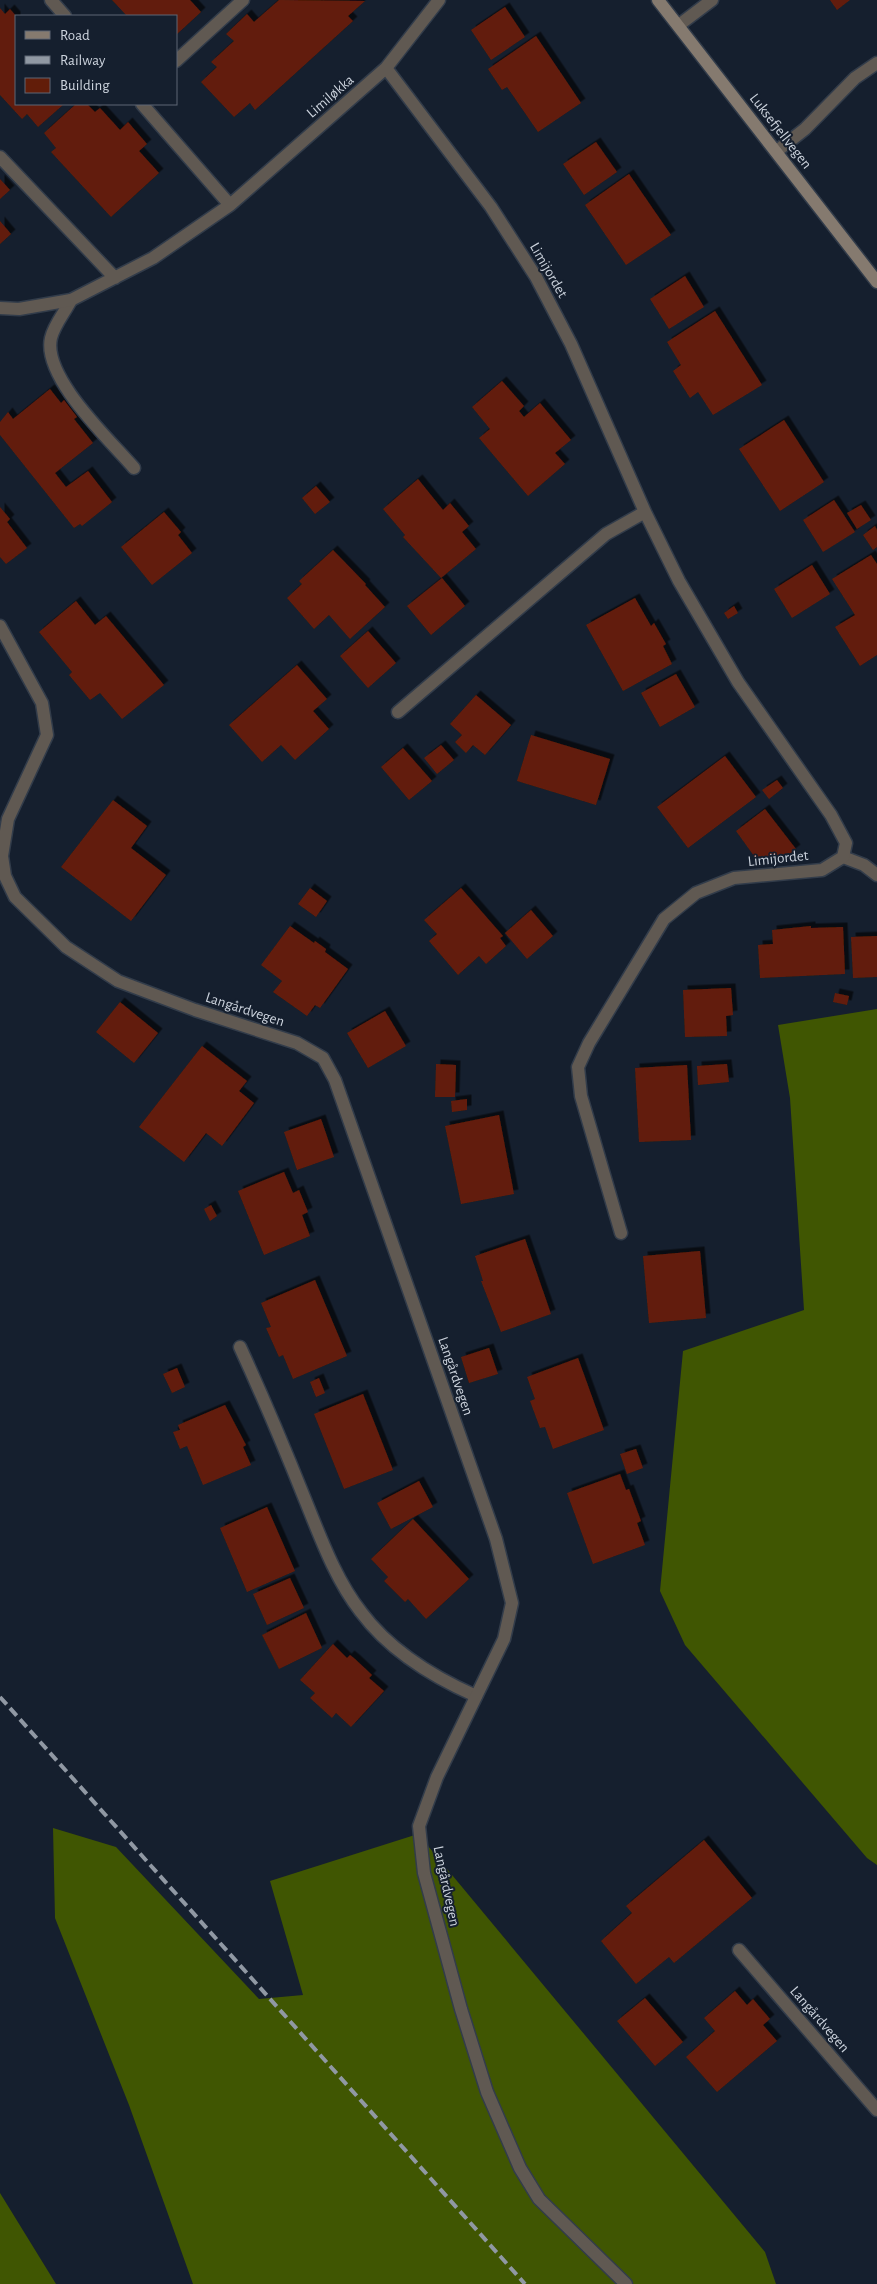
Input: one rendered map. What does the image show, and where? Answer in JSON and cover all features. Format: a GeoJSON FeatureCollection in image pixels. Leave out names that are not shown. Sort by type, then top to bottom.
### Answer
{"type":"FeatureCollection","features":[{"type":"Feature","properties":{"kind":"main road","name":"Luksefjellvegen"},"geometry":{"type":"LineString","coordinates":[[658,0],[877,282]]}},
{"type":"Feature","properties":{"kind":"street"},"geometry":{"type":"LineString","coordinates":[[51,0],[64,15]]}},
{"type":"Feature","properties":{"kind":"street"},"geometry":{"type":"LineString","coordinates":[[178,59],[243,0]]}},
{"type":"Feature","properties":{"kind":"street","name":"Limiløkka"},"geometry":{"type":"LineString","coordinates":[[0,308],[19,309],[71,300],[152,258],[230,205],[386,68],[438,0]]}},
{"type":"Feature","properties":{"kind":"street"},"geometry":{"type":"LineString","coordinates":[[679,25],[712,0]]}},
{"type":"Feature","properties":{"kind":"street"},"geometry":{"type":"LineString","coordinates":[[777,151],[805,130],[855,78],[877,63]]}},
{"type":"Feature","properties":{"kind":"street","name":"Limijordet"},"geometry":{"type":"LineString","coordinates":[[386,68],[491,207],[536,277],[571,344],[645,512],[679,581],[738,682],[830,815],[846,844],[843,857],[822,870],[734,878],[696,893],[664,919],[589,1043],[578,1066],[581,1096],[621,1233]]}},
{"type":"Feature","properties":{"kind":"street"},"geometry":{"type":"LineString","coordinates":[[143,105],[230,205]]}},
{"type":"Feature","properties":{"kind":"street"},"geometry":{"type":"LineString","coordinates":[[0,157],[115,278]]}},
{"type":"Feature","properties":{"kind":"street"},"geometry":{"type":"LineString","coordinates":[[71,300],[51,337],[52,360],[56,374],[79,405],[134,468]]}},
{"type":"Feature","properties":{"kind":"street"},"geometry":{"type":"LineString","coordinates":[[398,712],[606,534],[645,512]]}},
{"type":"Feature","properties":{"kind":"street","name":"Langårdvegen"},"geometry":{"type":"LineString","coordinates":[[0,626],[42,703],[47,734],[23,791],[8,818],[2,856],[5,876],[15,897],[66,947],[118,981],[195,1010],[297,1044],[323,1058],[335,1080],[496,1539],[512,1603],[504,1640],[438,1777],[419,1826],[424,1873],[487,2092],[520,2168],[539,2199],[626,2284]]}},
{"type":"Feature","properties":{"kind":"street"},"geometry":{"type":"LineString","coordinates":[[843,857],[864,865],[877,875]]}},
{"type":"Feature","properties":{"kind":"street"},"geometry":{"type":"LineString","coordinates":[[240,1347],[266,1404],[325,1546],[360,1612],[398,1650],[440,1680],[476,1696]]}},
{"type":"Feature","properties":{"kind":"street","name":"Langårdvegen"},"geometry":{"type":"LineString","coordinates":[[739,1950],[877,2110]]}},
{"type":"Feature","properties":{"kind":"green space"},"geometry":{"type":"Polygon","coordinates":[[[877,1009],[877,1865],[867,1858],[685,1645],[660,1591],[683,1351],[804,1310],[790,1098],[778,1025],[877,1009]]]}},
{"type":"Feature","properties":{"kind":"green space"},"geometry":{"type":"Polygon","coordinates":[[[53,1828],[116,1847],[259,1999],[303,1995],[270,1881],[418,1834],[765,2252],[776,2284],[193,2284],[129,2105],[55,1918],[53,1828]]]}},
{"type":"Feature","properties":{"kind":"green space"},"geometry":{"type":"Polygon","coordinates":[[[0,2193],[56,2284],[0,2284],[0,2193]]]}},
{"type":"Feature","properties":{"kind":"building"},"geometry":{"type":"Polygon","coordinates":[[[112,0],[190,0],[201,12],[178,33],[178,15],[126,15],[112,0]]]}},
{"type":"Feature","properties":{"kind":"building"},"geometry":{"type":"Polygon","coordinates":[[[279,0],[365,1],[348,16],[353,21],[255,110],[250,103],[234,117],[201,82],[217,67],[211,62],[234,41],[226,34],[247,14],[254,22],[279,0]]]}},
{"type":"Feature","properties":{"kind":"building"},"geometry":{"type":"Polygon","coordinates":[[[830,0],[850,0],[837,10],[830,0]]]}},
{"type":"Feature","properties":{"kind":"building"},"geometry":{"type":"Polygon","coordinates":[[[505,7],[525,37],[491,60],[471,30],[505,7]]]}},
{"type":"Feature","properties":{"kind":"building"},"geometry":{"type":"Polygon","coordinates":[[[0,8],[5,14],[10,9],[15,15],[15,105],[63,105],[38,127],[27,114],[22,119],[0,95],[0,8]]]}},
{"type":"Feature","properties":{"kind":"building"},"geometry":{"type":"Polygon","coordinates":[[[536,36],[581,103],[538,132],[507,87],[502,90],[488,69],[536,36]]]}},
{"type":"Feature","properties":{"kind":"building"},"geometry":{"type":"Polygon","coordinates":[[[75,105],[88,105],[95,112],[100,108],[120,130],[128,122],[147,144],[139,151],[159,173],[111,217],[51,152],[56,148],[44,133],[75,105]]]}},
{"type":"Feature","properties":{"kind":"building"},"geometry":{"type":"Polygon","coordinates":[[[596,142],[617,172],[584,195],[563,164],[596,142]]]}},
{"type":"Feature","properties":{"kind":"building"},"geometry":{"type":"Polygon","coordinates":[[[629,174],[671,235],[626,265],[585,205],[629,174]]]}},
{"type":"Feature","properties":{"kind":"building"},"geometry":{"type":"Polygon","coordinates":[[[0,179],[10,190],[0,199],[0,179]]]}},
{"type":"Feature","properties":{"kind":"building"},"geometry":{"type":"Polygon","coordinates":[[[0,221],[11,234],[0,244],[0,221]]]}},
{"type":"Feature","properties":{"kind":"building"},"geometry":{"type":"Polygon","coordinates":[[[685,276],[704,307],[669,329],[650,299],[685,276]]]}},
{"type":"Feature","properties":{"kind":"building"},"geometry":{"type":"Polygon","coordinates":[[[715,311],[762,385],[713,415],[698,392],[690,398],[673,371],[681,365],[667,342],[715,311]]]}},
{"type":"Feature","properties":{"kind":"building"},"geometry":{"type":"Polygon","coordinates":[[[502,381],[524,406],[519,411],[524,417],[540,403],[571,440],[555,453],[565,464],[528,496],[479,438],[490,429],[472,407],[502,381]]]}},
{"type":"Feature","properties":{"kind":"building"},"geometry":{"type":"Polygon","coordinates":[[[50,389],[61,403],[64,400],[77,417],[74,419],[93,443],[55,473],[66,487],[88,471],[112,502],[82,526],[80,524],[74,528],[0,435],[0,422],[8,412],[13,419],[50,389]]]}},
{"type":"Feature","properties":{"kind":"building"},"geometry":{"type":"Polygon","coordinates":[[[784,420],[824,482],[780,511],[739,449],[784,420]]]}},
{"type":"Feature","properties":{"kind":"building"},"geometry":{"type":"Polygon","coordinates":[[[418,479],[443,510],[450,503],[469,526],[462,532],[476,549],[441,578],[403,537],[405,535],[383,509],[418,479]]]}},
{"type":"Feature","properties":{"kind":"building"},"geometry":{"type":"Polygon","coordinates":[[[316,486],[330,502],[315,514],[302,498],[316,486]]]}},
{"type":"Feature","properties":{"kind":"building"},"geometry":{"type":"Polygon","coordinates":[[[834,500],[855,532],[823,552],[803,520],[834,500]]]}},
{"type":"Feature","properties":{"kind":"building"},"geometry":{"type":"Polygon","coordinates":[[[861,505],[871,520],[857,529],[847,513],[861,505]]]}},
{"type":"Feature","properties":{"kind":"building"},"geometry":{"type":"Polygon","coordinates":[[[0,507],[10,519],[7,522],[27,548],[6,564],[0,557],[0,507]]]}},
{"type":"Feature","properties":{"kind":"building"},"geometry":{"type":"Polygon","coordinates":[[[164,512],[181,532],[178,535],[192,553],[152,585],[121,547],[164,512]]]}},
{"type":"Feature","properties":{"kind":"building"},"geometry":{"type":"Polygon","coordinates":[[[875,526],[877,530],[877,547],[873,550],[863,535],[875,526]]]}},
{"type":"Feature","properties":{"kind":"building"},"geometry":{"type":"Polygon","coordinates":[[[333,550],[385,607],[350,639],[329,615],[314,629],[287,598],[302,584],[299,581],[333,550]]]}},
{"type":"Feature","properties":{"kind":"building"},"geometry":{"type":"Polygon","coordinates":[[[871,555],[877,564],[877,655],[860,666],[835,627],[855,615],[832,579],[871,555]]]}},
{"type":"Feature","properties":{"kind":"building"},"geometry":{"type":"Polygon","coordinates":[[[812,565],[830,594],[792,618],[774,589],[812,565]]]}},
{"type":"Feature","properties":{"kind":"building"},"geometry":{"type":"Polygon","coordinates":[[[442,578],[465,606],[431,635],[407,606],[442,578]]]}},
{"type":"Feature","properties":{"kind":"building"},"geometry":{"type":"Polygon","coordinates":[[[635,598],[651,626],[654,623],[666,644],[663,646],[672,664],[623,691],[586,625],[635,598]]]}},
{"type":"Feature","properties":{"kind":"building"},"geometry":{"type":"Polygon","coordinates":[[[76,601],[95,625],[106,616],[164,685],[122,719],[100,693],[90,700],[69,675],[72,672],[39,632],[76,601]]]}},
{"type":"Feature","properties":{"kind":"building"},"geometry":{"type":"Polygon","coordinates":[[[734,606],[738,613],[728,619],[724,613],[734,606]]]}},
{"type":"Feature","properties":{"kind":"building"},"geometry":{"type":"Polygon","coordinates":[[[368,631],[396,663],[368,688],[340,656],[368,631]]]}},
{"type":"Feature","properties":{"kind":"building"},"geometry":{"type":"Polygon","coordinates":[[[297,665],[327,699],[313,711],[329,729],[295,760],[281,745],[262,762],[229,725],[297,665]]]}},
{"type":"Feature","properties":{"kind":"building"},"geometry":{"type":"Polygon","coordinates":[[[676,674],[695,707],[660,727],[641,693],[676,674]]]}},
{"type":"Feature","properties":{"kind":"building"},"geometry":{"type":"Polygon","coordinates":[[[476,695],[511,725],[485,755],[473,745],[466,753],[455,742],[462,735],[450,724],[476,695]]]}},
{"type":"Feature","properties":{"kind":"building"},"geometry":{"type":"Polygon","coordinates":[[[531,735],[610,759],[596,805],[517,781],[531,735]]]}},
{"type":"Feature","properties":{"kind":"building"},"geometry":{"type":"Polygon","coordinates":[[[441,745],[454,760],[437,774],[424,758],[441,745]]]}},
{"type":"Feature","properties":{"kind":"building"},"geometry":{"type":"Polygon","coordinates":[[[403,748],[432,781],[409,800],[381,767],[403,748]]]}},
{"type":"Feature","properties":{"kind":"building"},"geometry":{"type":"Polygon","coordinates":[[[725,756],[756,797],[688,848],[657,807],[725,756]]]}},
{"type":"Feature","properties":{"kind":"building"},"geometry":{"type":"Polygon","coordinates":[[[777,780],[783,788],[769,799],[762,790],[777,780]]]}},
{"type":"Feature","properties":{"kind":"building"},"geometry":{"type":"Polygon","coordinates":[[[113,800],[147,826],[131,848],[166,875],[131,921],[61,867],[113,800]]]}},
{"type":"Feature","properties":{"kind":"building"},"geometry":{"type":"Polygon","coordinates":[[[765,809],[796,849],[777,864],[770,855],[759,863],[736,831],[765,809]]]}},
{"type":"Feature","properties":{"kind":"building"},"geometry":{"type":"Polygon","coordinates":[[[310,888],[327,901],[316,917],[298,904],[310,888]]]}},
{"type":"Feature","properties":{"kind":"building"},"geometry":{"type":"Polygon","coordinates":[[[461,888],[503,936],[500,938],[506,946],[486,964],[479,956],[458,975],[429,941],[437,934],[424,920],[461,888]]]}},
{"type":"Feature","properties":{"kind":"building"},"geometry":{"type":"Polygon","coordinates":[[[531,910],[553,936],[527,959],[505,933],[531,910]]]}},
{"type":"Feature","properties":{"kind":"building"},"geometry":{"type":"Polygon","coordinates":[[[290,926],[326,949],[325,952],[348,969],[320,1008],[315,1005],[307,1016],[273,992],[282,981],[261,965],[290,926]]]}},
{"type":"Feature","properties":{"kind":"building"},"geometry":{"type":"Polygon","coordinates":[[[811,926],[811,928],[843,927],[845,974],[760,978],[758,945],[773,944],[772,930],[811,926]]]}},
{"type":"Feature","properties":{"kind":"building"},"geometry":{"type":"Polygon","coordinates":[[[877,936],[877,977],[853,978],[851,937],[877,936]]]}},
{"type":"Feature","properties":{"kind":"building"},"geometry":{"type":"Polygon","coordinates":[[[731,988],[733,1015],[726,1016],[727,1036],[685,1037],[683,990],[731,988]]]}},
{"type":"Feature","properties":{"kind":"building"},"geometry":{"type":"Polygon","coordinates":[[[835,993],[849,996],[847,1005],[833,1002],[835,993]]]}},
{"type":"Feature","properties":{"kind":"building"},"geometry":{"type":"Polygon","coordinates":[[[120,1002],[158,1033],[134,1063],[96,1032],[120,1002]]]}},
{"type":"Feature","properties":{"kind":"building"},"geometry":{"type":"Polygon","coordinates":[[[385,1011],[406,1046],[368,1068],[347,1033],[385,1011]]]}},
{"type":"Feature","properties":{"kind":"building"},"geometry":{"type":"Polygon","coordinates":[[[202,1046],[247,1081],[239,1091],[254,1103],[222,1146],[206,1133],[184,1162],[139,1127],[202,1046]]]}},
{"type":"Feature","properties":{"kind":"building"},"geometry":{"type":"Polygon","coordinates":[[[436,1064],[456,1065],[455,1097],[435,1097],[436,1064]]]}},
{"type":"Feature","properties":{"kind":"building"},"geometry":{"type":"Polygon","coordinates":[[[727,1064],[729,1082],[698,1085],[697,1066],[727,1064]]]}},
{"type":"Feature","properties":{"kind":"building"},"geometry":{"type":"Polygon","coordinates":[[[687,1065],[691,1140],[639,1142],[635,1068],[687,1065]]]}},
{"type":"Feature","properties":{"kind":"building"},"geometry":{"type":"Polygon","coordinates":[[[467,1099],[467,1110],[452,1112],[451,1101],[467,1099]]]}},
{"type":"Feature","properties":{"kind":"building"},"geometry":{"type":"Polygon","coordinates":[[[499,1115],[514,1194],[461,1204],[445,1126],[499,1115]]]}},
{"type":"Feature","properties":{"kind":"building"},"geometry":{"type":"Polygon","coordinates":[[[321,1119],[334,1157],[297,1170],[284,1132],[321,1119]]]}},
{"type":"Feature","properties":{"kind":"building"},"geometry":{"type":"Polygon","coordinates":[[[284,1172],[293,1193],[299,1190],[308,1212],[302,1215],[310,1236],[264,1255],[238,1191],[284,1172]]]}},
{"type":"Feature","properties":{"kind":"building"},"geometry":{"type":"Polygon","coordinates":[[[211,1205],[217,1216],[210,1221],[204,1209],[211,1205]]]}},
{"type":"Feature","properties":{"kind":"building"},"geometry":{"type":"Polygon","coordinates":[[[525,1239],[551,1314],[501,1332],[481,1281],[483,1281],[475,1256],[525,1239]]]}},
{"type":"Feature","properties":{"kind":"building"},"geometry":{"type":"Polygon","coordinates":[[[700,1251],[706,1318],[649,1323],[643,1256],[700,1251]]]}},
{"type":"Feature","properties":{"kind":"building"},"geometry":{"type":"Polygon","coordinates":[[[315,1280],[347,1356],[293,1379],[283,1355],[279,1357],[266,1328],[271,1327],[261,1303],[315,1280]]]}},
{"type":"Feature","properties":{"kind":"building"},"geometry":{"type":"Polygon","coordinates":[[[489,1348],[498,1374],[469,1383],[461,1357],[489,1348]]]}},
{"type":"Feature","properties":{"kind":"building"},"geometry":{"type":"Polygon","coordinates":[[[578,1358],[604,1430],[553,1449],[545,1427],[540,1428],[530,1401],[535,1399],[527,1377],[578,1358]]]}},
{"type":"Feature","properties":{"kind":"building"},"geometry":{"type":"Polygon","coordinates":[[[177,1368],[185,1387],[172,1393],[163,1374],[177,1368]]]}},
{"type":"Feature","properties":{"kind":"building"},"geometry":{"type":"Polygon","coordinates":[[[319,1378],[325,1393],[316,1397],[310,1382],[319,1378]]]}},
{"type":"Feature","properties":{"kind":"building"},"geometry":{"type":"Polygon","coordinates":[[[363,1394],[393,1470],[344,1489],[314,1414],[363,1394]]]}},
{"type":"Feature","properties":{"kind":"building"},"geometry":{"type":"Polygon","coordinates":[[[225,1405],[246,1445],[243,1447],[251,1465],[203,1485],[187,1446],[180,1449],[173,1432],[180,1430],[178,1425],[225,1405]]]}},
{"type":"Feature","properties":{"kind":"building"},"geometry":{"type":"Polygon","coordinates":[[[636,1449],[643,1468],[627,1474],[620,1454],[636,1449]]]}},
{"type":"Feature","properties":{"kind":"building"},"geometry":{"type":"Polygon","coordinates":[[[620,1474],[626,1490],[629,1489],[641,1521],[637,1523],[645,1545],[593,1564],[567,1493],[620,1474]]]}},
{"type":"Feature","properties":{"kind":"building"},"geometry":{"type":"Polygon","coordinates":[[[419,1481],[433,1507],[391,1529],[377,1503],[419,1481]]]}},
{"type":"Feature","properties":{"kind":"building"},"geometry":{"type":"Polygon","coordinates":[[[267,1507],[295,1571],[247,1592],[220,1528],[267,1507]]]}},
{"type":"Feature","properties":{"kind":"building"},"geometry":{"type":"Polygon","coordinates":[[[413,1519],[469,1579],[426,1619],[408,1599],[405,1602],[384,1581],[388,1577],[371,1559],[413,1519]]]}},
{"type":"Feature","properties":{"kind":"building"},"geometry":{"type":"Polygon","coordinates":[[[290,1578],[304,1608],[267,1625],[253,1594],[290,1578]]]}},
{"type":"Feature","properties":{"kind":"building"},"geometry":{"type":"Polygon","coordinates":[[[306,1613],[322,1648],[279,1669],[262,1635],[306,1613]]]}},
{"type":"Feature","properties":{"kind":"building"},"geometry":{"type":"Polygon","coordinates":[[[333,1644],[347,1658],[350,1655],[355,1659],[372,1675],[369,1678],[384,1691],[351,1727],[336,1713],[332,1718],[310,1698],[315,1693],[300,1680],[333,1644]]]}},
{"type":"Feature","properties":{"kind":"building"},"geometry":{"type":"Polygon","coordinates":[[[704,1840],[752,1898],[674,1963],[669,1957],[636,1984],[601,1941],[632,1913],[626,1906],[704,1840]]]}},
{"type":"Feature","properties":{"kind":"building"},"geometry":{"type":"Polygon","coordinates":[[[735,1991],[747,2005],[753,1999],[770,2019],[763,2025],[777,2041],[717,2092],[686,2057],[715,2031],[704,2018],[735,1991]]]}},
{"type":"Feature","properties":{"kind":"building"},"geometry":{"type":"Polygon","coordinates":[[[645,1998],[683,2042],[655,2066],[617,2021],[645,1998]]]}},
{"type":"Feature","properties":{"kind":"railway"},"geometry":{"type":"LineString","coordinates":[[0,1697],[525,2284]]}}]}
